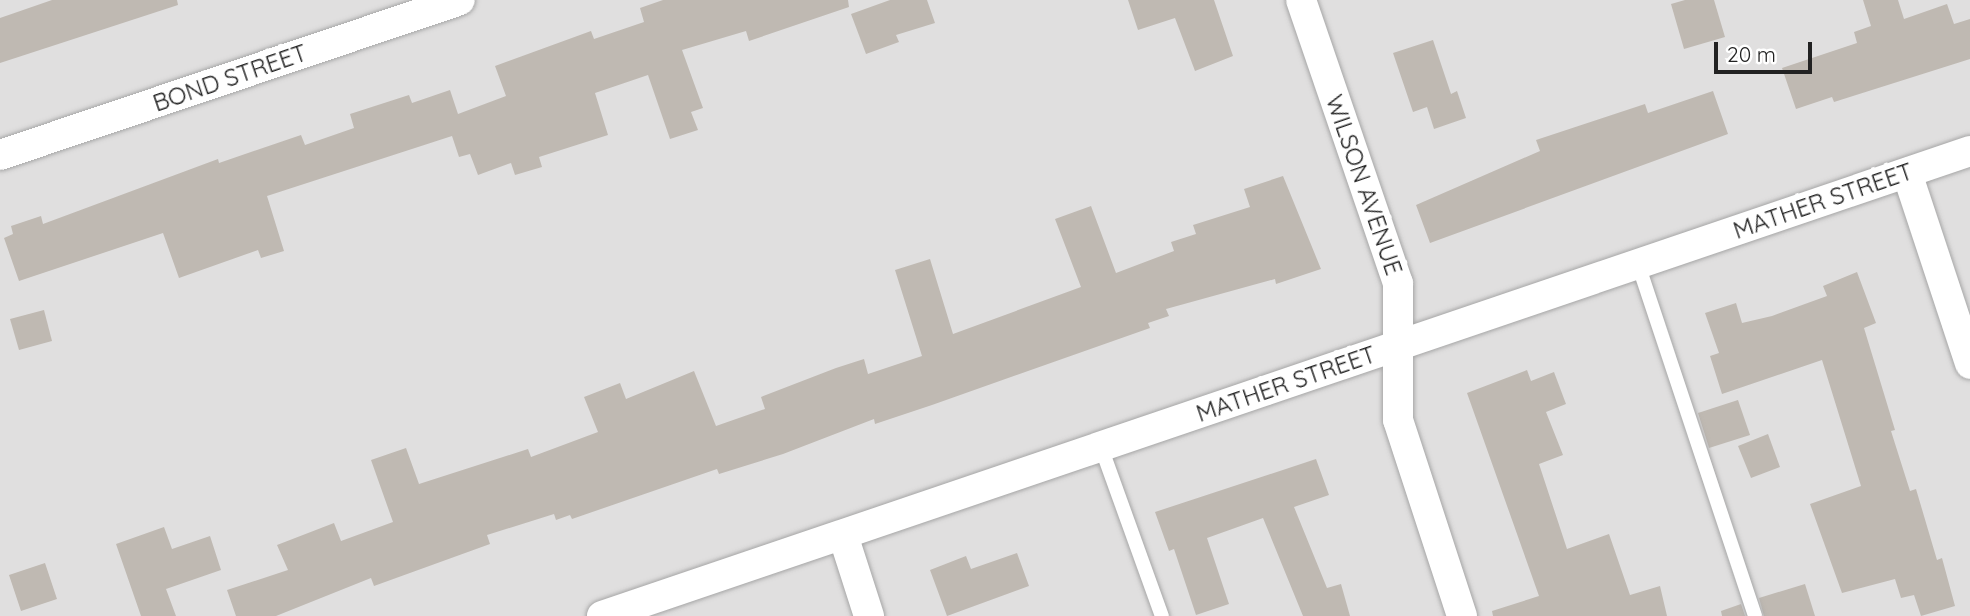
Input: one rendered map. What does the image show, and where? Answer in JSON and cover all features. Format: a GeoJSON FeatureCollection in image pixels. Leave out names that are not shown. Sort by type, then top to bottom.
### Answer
{"type":"FeatureCollection","features":[{"type":"Feature","properties":{"kind":"street","name":"BOND STREET"},"geometry":{"type":"LineString","coordinates":[[0,155],[460,0]]}},
{"type":"Feature","properties":{"kind":"street","name":"WILSON AVENUE"},"geometry":{"type":"LineString","coordinates":[[1301,0],[1398,283],[1398,420],[1461,616]]}},
{"type":"Feature","properties":{"kind":"street","name":"MATHER STREET"},"geometry":{"type":"LineString","coordinates":[[602,616],[1970,151]]}},
{"type":"Feature","properties":{"kind":"street"},"geometry":{"type":"LineString","coordinates":[[1907,173],[1970,364]]}},
{"type":"Feature","properties":{"kind":"street"},"geometry":{"type":"LineString","coordinates":[[843,535],[869,616]]}},
{"type":"Feature","properties":{"kind":"lane"},"geometry":{"type":"LineString","coordinates":[[1638,264],[1755,616]]}},
{"type":"Feature","properties":{"kind":"lane"},"geometry":{"type":"LineString","coordinates":[[1101,447],[1162,616]]}},
{"type":"Feature","properties":{"kind":"shaded area"},"geometry":{"type":"Polygon","coordinates":[[[0,0],[1970,0],[1970,616],[0,616],[0,0]]]}},
{"type":"Feature","properties":{"kind":"building"},"geometry":{"type":"Polygon","coordinates":[[[52,0],[177,0],[178,5],[0,63],[0,18],[52,0]]]}},
{"type":"Feature","properties":{"kind":"building"},"geometry":{"type":"Polygon","coordinates":[[[663,0],[848,0],[849,7],[749,41],[746,31],[682,50],[703,108],[691,112],[698,130],[670,139],[648,75],[595,93],[608,135],[539,157],[542,167],[515,175],[511,163],[478,175],[470,154],[459,157],[452,136],[267,196],[284,251],[261,258],[258,250],[179,278],[163,233],[19,281],[4,238],[13,234],[11,226],[41,216],[43,224],[218,159],[219,163],[301,135],[305,145],[354,128],[350,114],[409,95],[412,103],[450,90],[458,114],[506,96],[495,66],[591,31],[594,39],[644,22],[640,8],[663,0]]]}},
{"type":"Feature","properties":{"kind":"building"},"geometry":{"type":"Polygon","coordinates":[[[890,0],[927,0],[935,23],[896,35],[899,42],[866,54],[851,14],[890,0]]]}},
{"type":"Feature","properties":{"kind":"building"},"geometry":{"type":"Polygon","coordinates":[[[1128,0],[1214,0],[1233,56],[1195,71],[1175,18],[1138,30],[1128,0]]]}},
{"type":"Feature","properties":{"kind":"building"},"geometry":{"type":"Polygon","coordinates":[[[1685,0],[1714,0],[1725,37],[1684,49],[1671,4],[1685,0]]]}},
{"type":"Feature","properties":{"kind":"building"},"geometry":{"type":"Polygon","coordinates":[[[1863,0],[1898,0],[1904,19],[1947,4],[1954,24],[1970,19],[1970,59],[1834,102],[1832,97],[1796,109],[1782,68],[1857,43],[1854,32],[1871,26],[1863,0]]]}},
{"type":"Feature","properties":{"kind":"building"},"geometry":{"type":"Polygon","coordinates":[[[1433,40],[1451,94],[1457,91],[1466,118],[1434,129],[1427,107],[1413,112],[1393,53],[1433,40]]]}},
{"type":"Feature","properties":{"kind":"building"},"geometry":{"type":"Polygon","coordinates":[[[1713,91],[1728,134],[1430,243],[1416,205],[1540,151],[1536,140],[1645,104],[1648,113],[1713,91]]]}},
{"type":"Feature","properties":{"kind":"building"},"geometry":{"type":"Polygon","coordinates":[[[1283,176],[1321,269],[1276,284],[1275,279],[1166,309],[1169,316],[1148,323],[1150,328],[875,424],[874,419],[783,454],[719,474],[717,469],[572,519],[570,515],[556,520],[554,514],[487,535],[490,544],[374,586],[371,578],[276,616],[236,616],[227,590],[288,570],[277,545],[334,523],[341,541],[393,522],[371,460],[406,448],[419,484],[528,449],[531,457],[598,432],[584,397],[620,383],[626,399],[694,371],[716,426],[765,409],[761,397],[836,368],[864,359],[868,374],[922,356],[895,270],[930,259],[953,334],[1081,287],[1055,219],[1091,206],[1116,273],[1174,251],[1171,242],[1196,234],[1193,225],[1250,207],[1244,189],[1283,176]]]}},
{"type":"Feature","properties":{"kind":"building"},"geometry":{"type":"Polygon","coordinates":[[[1857,272],[1876,323],[1864,328],[1895,430],[1891,431],[1910,491],[1916,489],[1937,560],[1942,558],[1955,606],[1921,616],[1914,595],[1901,598],[1895,579],[1842,593],[1810,504],[1861,486],[1822,360],[1722,394],[1710,356],[1719,353],[1705,313],[1736,303],[1742,323],[1772,316],[1827,296],[1823,286],[1857,272]]]}},
{"type":"Feature","properties":{"kind":"building"},"geometry":{"type":"Polygon","coordinates":[[[44,310],[52,341],[19,350],[10,319],[44,310]]]}},
{"type":"Feature","properties":{"kind":"building"},"geometry":{"type":"Polygon","coordinates":[[[1527,370],[1531,381],[1554,372],[1566,404],[1546,412],[1563,455],[1539,464],[1567,549],[1609,534],[1630,595],[1660,586],[1667,616],[1493,616],[1492,611],[1539,596],[1467,393],[1527,370]]]}},
{"type":"Feature","properties":{"kind":"building"},"geometry":{"type":"Polygon","coordinates":[[[1738,400],[1750,435],[1709,448],[1698,413],[1738,400]]]}},
{"type":"Feature","properties":{"kind":"building"},"geometry":{"type":"Polygon","coordinates":[[[1768,434],[1780,467],[1751,478],[1738,446],[1768,434]]]}},
{"type":"Feature","properties":{"kind":"building"},"geometry":{"type":"Polygon","coordinates":[[[1316,459],[1329,495],[1294,507],[1327,588],[1341,584],[1350,616],[1303,616],[1263,518],[1207,538],[1229,604],[1196,615],[1174,549],[1169,551],[1155,512],[1316,459]]]}},
{"type":"Feature","properties":{"kind":"building"},"geometry":{"type":"Polygon","coordinates":[[[164,527],[172,549],[210,536],[221,570],[166,589],[176,616],[141,616],[116,544],[164,527]]]}},
{"type":"Feature","properties":{"kind":"building"},"geometry":{"type":"Polygon","coordinates":[[[1017,553],[1029,586],[947,616],[930,570],[966,556],[971,569],[1017,553]]]}},
{"type":"Feature","properties":{"kind":"building"},"geometry":{"type":"Polygon","coordinates":[[[45,563],[57,599],[21,611],[9,575],[45,563]]]}},
{"type":"Feature","properties":{"kind":"building"},"geometry":{"type":"Polygon","coordinates":[[[1805,584],[1815,616],[1764,616],[1759,598],[1805,584]]]}},
{"type":"Feature","properties":{"kind":"building"},"geometry":{"type":"Polygon","coordinates":[[[1741,604],[1745,616],[1722,616],[1721,611],[1741,604]]]}}]}
